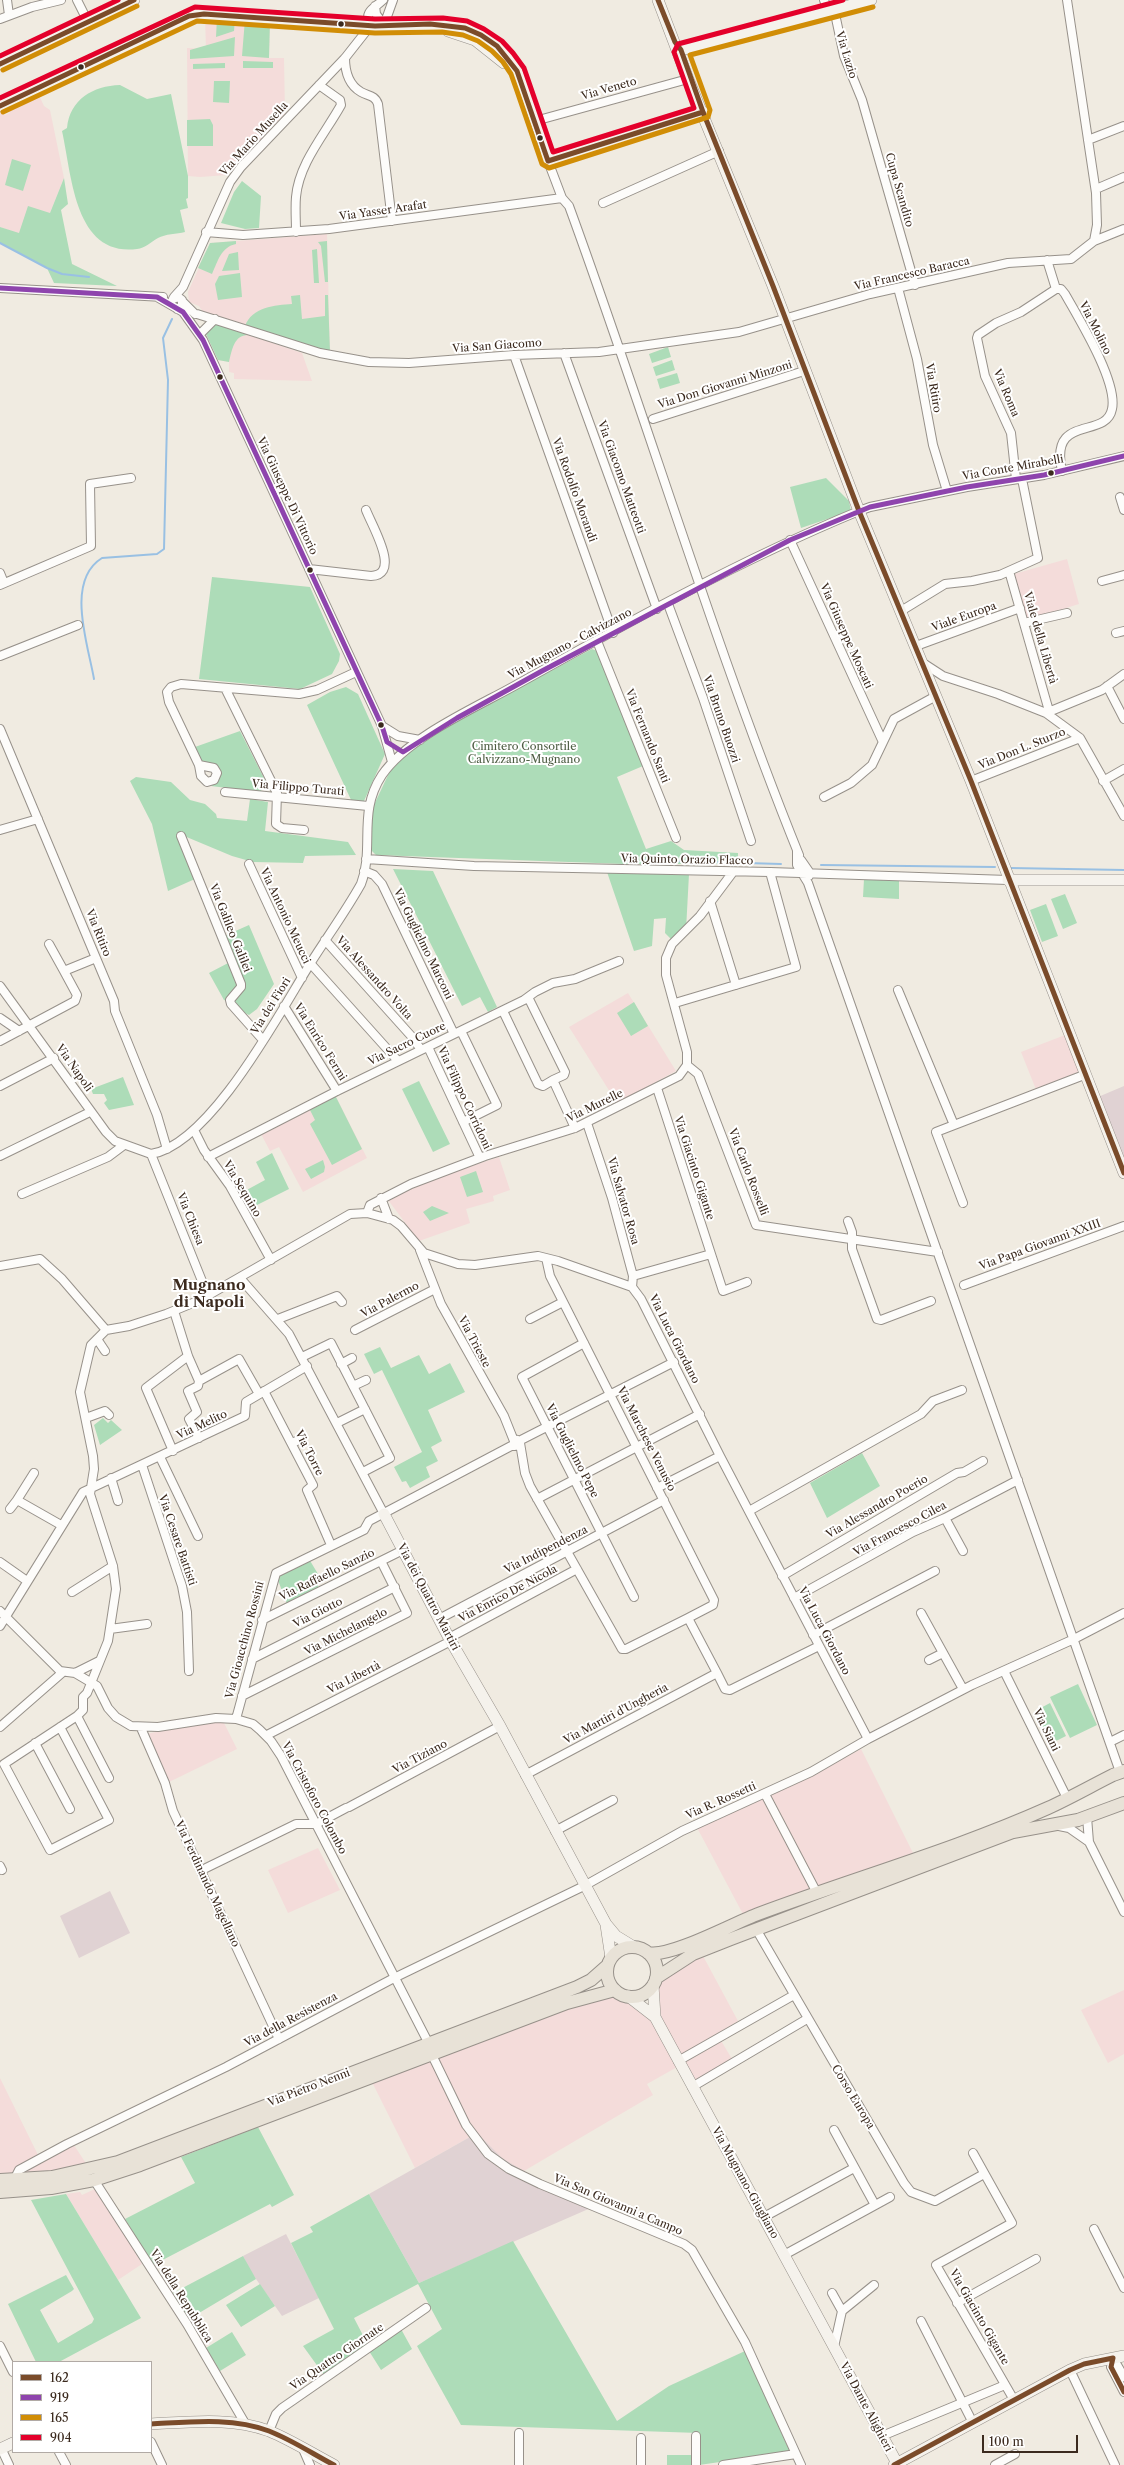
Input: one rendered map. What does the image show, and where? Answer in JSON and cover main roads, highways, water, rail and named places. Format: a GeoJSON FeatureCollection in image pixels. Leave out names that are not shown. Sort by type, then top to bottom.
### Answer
{"type":"FeatureCollection","features":[{"type":"Feature","properties":{"kind":"main road"},"geometry":{"type":"LineString","coordinates":[[1122,1772],[1003,1827],[757,1914],[686,1945],[668,1951],[648,1953],[634,1947],[621,1950],[610,1961],[608,1978],[615,1990],[628,1996],[642,1994],[654,1982],[693,1954],[756,1929],[1013,1832],[1069,1821],[1124,1803]]}},
{"type":"Feature","properties":{"kind":"main road"},"geometry":{"type":"LineString","coordinates":[[1066,1799],[1063,1813],[1069,1821]]}},
{"type":"Feature","properties":{"kind":"main road"},"geometry":{"type":"LineString","coordinates":[[648,1953],[656,1964],[654,1982]]}},
{"type":"Feature","properties":{"kind":"main road","name":"Via Pietro Nenni"},"geometry":{"type":"LineString","coordinates":[[0,2192],[51,2188],[94,2180],[173,2154],[577,1988],[591,1980],[610,1961]]}},
{"type":"Feature","properties":{"kind":"main road","name":"Via Pietro Nenni"},"geometry":{"type":"LineString","coordinates":[[0,2180],[52,2177],[118,2162],[430,2049],[567,2003],[615,1990]]}},
{"type":"Feature","properties":{"kind":"waterway"},"geometry":{"type":"LineString","coordinates":[[0,243],[47,268],[62,274],[89,277]]}},
{"type":"Feature","properties":{"kind":"waterway"},"geometry":{"type":"LineString","coordinates":[[94,679],[82,614],[84,582],[91,568],[102,558],[157,554],[164,549],[168,380],[163,338],[172,319]]}},
{"type":"Feature","properties":{"kind":"waterway"},"geometry":{"type":"LineString","coordinates":[[642,860],[781,864]]}},
{"type":"Feature","properties":{"kind":"waterway"},"geometry":{"type":"LineString","coordinates":[[821,865],[995,867]]}},
{"type":"Feature","properties":{"kind":"waterway"},"geometry":{"type":"LineString","coordinates":[[1010,868],[1124,870]]}},
{"type":"Feature","properties":{"kind":"district","name":"Mugnano di Napoli"},"geometry":{"type":"Point","coordinates":[209,1294]}},
{"type":"Feature","properties":{"kind":"park label","name":"Cimitero Consortile Calvizzano-Mugnano"},"geometry":{"type":"Point","coordinates":[524,753]}}]}
